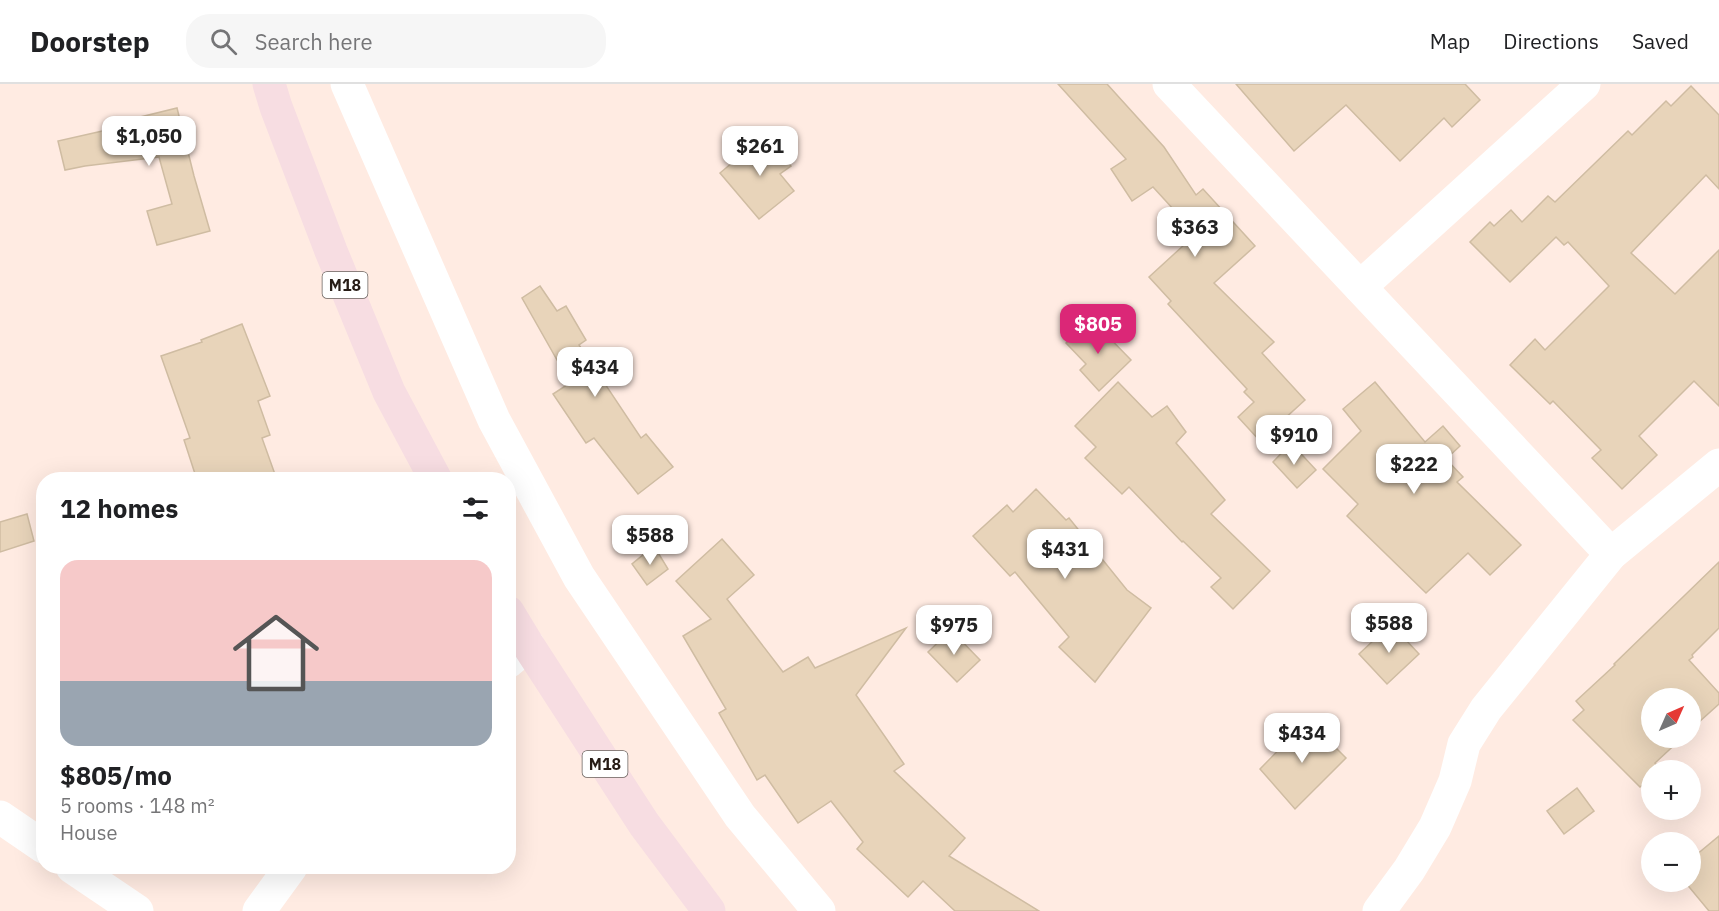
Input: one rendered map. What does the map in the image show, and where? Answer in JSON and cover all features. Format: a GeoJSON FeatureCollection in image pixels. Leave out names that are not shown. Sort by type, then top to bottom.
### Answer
{"type":"FeatureCollection","features":[{"type":"Feature","properties":{"kind":"main road","name":"M18"},"geometry":{"type":"LineString","coordinates":[[269,84],[331,251],[389,392],[432,472]]}},
{"type":"Feature","properties":{"kind":"main road","name":"M18"},"geometry":{"type":"LineString","coordinates":[[518,653],[710,911]]}},
{"type":"Feature","properties":{"kind":"street"},"geometry":{"type":"LineString","coordinates":[[347,84],[494,420],[579,577],[740,816],[819,911]]}},
{"type":"Feature","properties":{"kind":"street"},"geometry":{"type":"LineString","coordinates":[[1169,84],[1611,554]]}},
{"type":"Feature","properties":{"kind":"street"},"geometry":{"type":"LineString","coordinates":[[1360,287],[1584,84]]}},
{"type":"Feature","properties":{"kind":"street"},"geometry":{"type":"LineString","coordinates":[[1379,911],[1409,870],[1435,826],[1455,781],[1464,744],[1486,709],[1611,554],[1719,465]]}},
{"type":"Feature","properties":{"kind":"street"},"geometry":{"type":"LineString","coordinates":[[0,817],[36,842]]}},
{"type":"Feature","properties":{"kind":"street"},"geometry":{"type":"LineString","coordinates":[[82,874],[136,911]]}},
{"type":"Feature","properties":{"kind":"street"},"geometry":{"type":"LineString","coordinates":[[259,911],[286,874]]}},
{"type":"Feature","properties":{"kind":"building"},"geometry":{"type":"Polygon","coordinates":[[[1058,84],[1107,84],[1164,147],[1196,195],[1203,189],[1255,246],[1214,283],[1274,342],[1262,353],[1305,400],[1260,441],[1238,417],[1254,402],[1244,392],[1247,389],[1168,304],[1171,301],[1149,277],[1196,234],[1153,187],[1132,201],[1111,169],[1126,159],[1058,84]]]}},
{"type":"Feature","properties":{"kind":"building"},"geometry":{"type":"Polygon","coordinates":[[[1236,84],[1465,84],[1480,100],[1452,127],[1444,118],[1400,161],[1346,105],[1294,151],[1236,84]]]}},
{"type":"Feature","properties":{"kind":"building"},"geometry":{"type":"Polygon","coordinates":[[[1691,86],[1719,115],[1719,189],[1706,175],[1631,253],[1675,294],[1719,250],[1719,406],[1694,381],[1639,436],[1657,455],[1622,489],[1592,458],[1601,450],[1553,401],[1550,404],[1510,365],[1535,339],[1545,350],[1609,286],[1568,242],[1564,245],[1556,237],[1510,282],[1470,242],[1490,222],[1494,226],[1511,210],[1522,222],[1548,196],[1555,202],[1628,131],[1632,135],[1666,101],[1671,106],[1691,86]]]}},
{"type":"Feature","properties":{"kind":"building"},"geometry":{"type":"Polygon","coordinates":[[[177,108],[210,231],[157,245],[147,211],[172,204],[159,157],[65,170],[58,141],[120,127],[116,123],[177,108]]]}},
{"type":"Feature","properties":{"kind":"building"},"geometry":{"type":"Polygon","coordinates":[[[765,135],[791,166],[780,174],[794,191],[759,219],[720,173],[765,135]]]}},
{"type":"Feature","properties":{"kind":"building"},"geometry":{"type":"Polygon","coordinates":[[[540,286],[557,311],[566,306],[586,340],[579,345],[641,438],[646,434],[673,467],[638,494],[594,438],[586,443],[553,394],[570,383],[522,298],[540,286]]]}},
{"type":"Feature","properties":{"kind":"building"},"geometry":{"type":"Polygon","coordinates":[[[1091,319],[1131,360],[1099,391],[1080,370],[1086,364],[1066,343],[1091,319]]]}},
{"type":"Feature","properties":{"kind":"building"},"geometry":{"type":"Polygon","coordinates":[[[242,324],[270,396],[258,401],[270,435],[262,438],[274,472],[194,472],[184,440],[190,438],[161,356],[202,342],[201,340],[242,324]]]}},
{"type":"Feature","properties":{"kind":"building"},"geometry":{"type":"Polygon","coordinates":[[[1118,382],[1152,417],[1167,406],[1186,432],[1176,443],[1225,500],[1211,514],[1270,571],[1233,609],[1211,587],[1221,578],[1182,542],[1129,487],[1122,494],[1085,458],[1096,447],[1075,426],[1118,382]]]}},
{"type":"Feature","properties":{"kind":"building"},"geometry":{"type":"Polygon","coordinates":[[[1375,382],[1425,442],[1443,426],[1460,446],[1446,459],[1463,477],[1457,482],[1521,545],[1490,575],[1468,553],[1426,593],[1347,516],[1358,504],[1323,469],[1361,431],[1343,409],[1375,382]]]}},
{"type":"Feature","properties":{"kind":"building"},"geometry":{"type":"Polygon","coordinates":[[[1291,443],[1316,470],[1297,488],[1273,462],[1291,443]]]}},
{"type":"Feature","properties":{"kind":"building"},"geometry":{"type":"Polygon","coordinates":[[[1036,489],[1066,520],[1069,518],[1127,590],[1151,608],[1095,682],[1059,647],[1069,637],[1015,572],[1010,576],[973,536],[1007,505],[1013,512],[1036,489]]]}},
{"type":"Feature","properties":{"kind":"building"},"geometry":{"type":"Polygon","coordinates":[[[27,514],[34,541],[0,552],[0,522],[27,514]]]}},
{"type":"Feature","properties":{"kind":"building"},"geometry":{"type":"Polygon","coordinates":[[[722,539],[754,575],[727,599],[783,672],[808,657],[815,668],[906,628],[856,695],[904,764],[894,771],[965,838],[949,856],[1039,911],[955,911],[923,881],[908,897],[857,849],[863,842],[831,801],[798,823],[765,775],[757,780],[719,713],[726,709],[683,636],[711,619],[676,581],[722,539]]]}},
{"type":"Feature","properties":{"kind":"building"},"geometry":{"type":"Polygon","coordinates":[[[654,546],[668,569],[647,585],[632,564],[654,546]]]}},
{"type":"Feature","properties":{"kind":"building"},"geometry":{"type":"Polygon","coordinates":[[[1719,562],[1719,628],[1689,660],[1719,693],[1719,704],[1701,720],[1701,688],[1641,688],[1641,748],[1671,748],[1658,760],[1641,760],[1640,787],[1573,720],[1584,710],[1576,701],[1719,562]]]}},
{"type":"Feature","properties":{"kind":"building"},"geometry":{"type":"Polygon","coordinates":[[[1391,624],[1419,654],[1387,684],[1359,654],[1391,624]]]}},
{"type":"Feature","properties":{"kind":"building"},"geometry":{"type":"Polygon","coordinates":[[[951,630],[980,660],[957,682],[928,652],[951,630]]]}},
{"type":"Feature","properties":{"kind":"building"},"geometry":{"type":"Polygon","coordinates":[[[1308,720],[1346,758],[1295,809],[1260,769],[1308,720]]]}},
{"type":"Feature","properties":{"kind":"building"},"geometry":{"type":"Polygon","coordinates":[[[1577,788],[1594,811],[1564,834],[1547,811],[1577,788]]]}},
{"type":"Feature","properties":{"kind":"building"},"geometry":{"type":"Polygon","coordinates":[[[1719,836],[1719,911],[1709,911],[1693,892],[1701,892],[1701,851],[1719,836]]]}}]}
